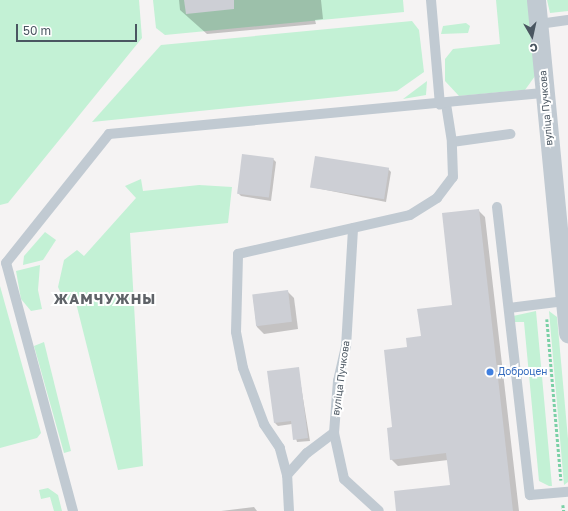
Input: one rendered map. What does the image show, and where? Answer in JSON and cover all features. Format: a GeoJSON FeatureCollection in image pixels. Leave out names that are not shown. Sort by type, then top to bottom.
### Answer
{"type":"FeatureCollection","features":[{"type":"Feature","properties":{"kind":"street","name":"вуліца Пучкова"},"geometry":{"type":"LineString","coordinates":[[536,0],[544,93],[562,216],[565,301],[568,333]]}},
{"type":"Feature","properties":{"kind":"lane"},"geometry":{"type":"LineString","coordinates":[[289,511],[287,475],[280,448],[264,424],[243,368],[236,332],[238,254],[410,216],[437,198],[452,177],[452,142],[443,104],[431,0]]}},
{"type":"Feature","properties":{"kind":"lane"},"geometry":{"type":"LineString","coordinates":[[539,24],[568,20]]}},
{"type":"Feature","properties":{"kind":"lane"},"geometry":{"type":"LineString","coordinates":[[73,511],[3,263],[109,134],[443,104],[544,93]]}},
{"type":"Feature","properties":{"kind":"lane"},"geometry":{"type":"LineString","coordinates":[[452,142],[510,134]]}},
{"type":"Feature","properties":{"kind":"lane"},"geometry":{"type":"LineString","coordinates":[[497,207],[530,495],[568,492]]}},
{"type":"Feature","properties":{"kind":"lane","name":"вуліца Пучкова"},"geometry":{"type":"LineString","coordinates":[[353,228],[346,347],[338,381],[334,433],[344,479],[379,511]]}},
{"type":"Feature","properties":{"kind":"lane"},"geometry":{"type":"LineString","coordinates":[[509,308],[565,301]]}},
{"type":"Feature","properties":{"kind":"lane"},"geometry":{"type":"LineString","coordinates":[[287,475],[307,453],[334,433]]}},
{"type":"Feature","properties":{"kind":"green space"},"geometry":{"type":"Polygon","coordinates":[[[0,0],[139,0],[142,38],[8,203],[0,205],[0,0]]]}},
{"type":"Feature","properties":{"kind":"green space"},"geometry":{"type":"Polygon","coordinates":[[[153,0],[403,0],[404,12],[165,35],[156,28],[153,0]]]}},
{"type":"Feature","properties":{"kind":"green space"},"geometry":{"type":"Polygon","coordinates":[[[496,0],[528,0],[535,76],[525,90],[459,96],[445,81],[445,59],[453,49],[500,44],[496,0]]]}},
{"type":"Feature","properties":{"kind":"green space"},"geometry":{"type":"Polygon","coordinates":[[[547,0],[568,0],[568,11],[550,13],[547,0]]]}},
{"type":"Feature","properties":{"kind":"green space"},"geometry":{"type":"Polygon","coordinates":[[[412,21],[419,30],[424,72],[397,91],[92,122],[161,45],[412,21]]]}},
{"type":"Feature","properties":{"kind":"green space"},"geometry":{"type":"Polygon","coordinates":[[[466,23],[470,26],[468,33],[441,34],[443,26],[466,23]]]}},
{"type":"Feature","properties":{"kind":"green space"},"geometry":{"type":"Polygon","coordinates":[[[427,81],[426,95],[403,99],[427,81]]]}},
{"type":"Feature","properties":{"kind":"green space"},"geometry":{"type":"Polygon","coordinates":[[[141,179],[143,191],[199,185],[232,187],[228,223],[130,233],[143,466],[118,470],[76,303],[66,305],[58,287],[64,260],[77,250],[84,256],[136,198],[125,186],[141,179]]]}},
{"type":"Feature","properties":{"kind":"green space"},"geometry":{"type":"Polygon","coordinates":[[[45,232],[56,240],[43,260],[23,265],[24,256],[45,232]]]}},
{"type":"Feature","properties":{"kind":"green space"},"geometry":{"type":"Polygon","coordinates":[[[40,265],[38,290],[42,309],[31,311],[21,299],[16,271],[40,265]]]}},
{"type":"Feature","properties":{"kind":"green space"},"geometry":{"type":"Polygon","coordinates":[[[0,286],[41,433],[37,438],[0,448],[0,286]]]}},
{"type":"Feature","properties":{"kind":"green space"},"geometry":{"type":"Polygon","coordinates":[[[536,311],[552,486],[539,481],[524,322],[514,322],[513,316],[536,311]]]}},
{"type":"Feature","properties":{"kind":"green space"},"geometry":{"type":"Polygon","coordinates":[[[549,311],[557,317],[568,439],[568,482],[564,485],[549,311]]]}},
{"type":"Feature","properties":{"kind":"green space"},"geometry":{"type":"Polygon","coordinates":[[[44,342],[71,451],[64,453],[34,346],[44,342]]]}},
{"type":"Feature","properties":{"kind":"green space"},"geometry":{"type":"Polygon","coordinates":[[[48,488],[58,495],[62,511],[54,511],[50,497],[41,499],[39,490],[48,488]]]}},
{"type":"Feature","properties":{"kind":"building"},"geometry":{"type":"Polygon","coordinates":[[[184,0],[234,0],[234,9],[186,14],[184,0]]]}},
{"type":"Feature","properties":{"kind":"building"},"geometry":{"type":"Polygon","coordinates":[[[242,154],[274,158],[269,198],[237,194],[242,154]]]}},
{"type":"Feature","properties":{"kind":"building"},"geometry":{"type":"Polygon","coordinates":[[[315,156],[389,168],[384,199],[310,188],[315,156]]]}},
{"type":"Feature","properties":{"kind":"building"},"geometry":{"type":"Polygon","coordinates":[[[479,209],[513,511],[396,511],[394,491],[450,485],[446,453],[390,460],[387,428],[392,427],[384,350],[407,347],[406,338],[421,336],[417,309],[452,305],[442,213],[479,209]]]}},
{"type":"Feature","properties":{"kind":"building"},"geometry":{"type":"Polygon","coordinates":[[[288,290],[292,322],[256,326],[252,294],[288,290]]]}},
{"type":"Feature","properties":{"kind":"building"},"geometry":{"type":"Polygon","coordinates":[[[299,367],[308,438],[293,440],[291,421],[274,423],[267,371],[299,367]]]}},
{"type":"Feature","properties":{"kind":"place","name":"Доброцен"},"geometry":{"type":"Point","coordinates":[490,372]}},
{"type":"Feature","properties":{"kind":"district","name":"ЖАМЧУЖНЫ"},"geometry":{"type":"Point","coordinates":[105,299]}}]}
